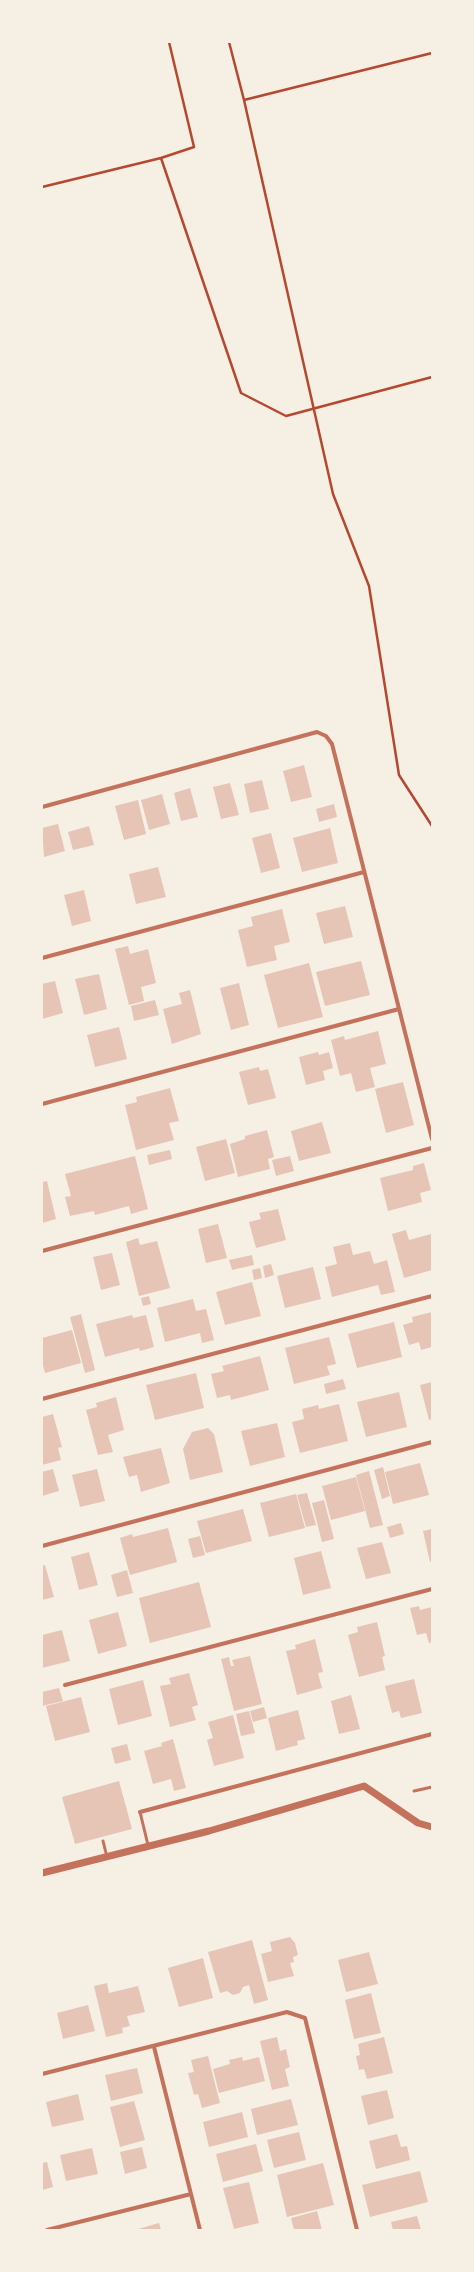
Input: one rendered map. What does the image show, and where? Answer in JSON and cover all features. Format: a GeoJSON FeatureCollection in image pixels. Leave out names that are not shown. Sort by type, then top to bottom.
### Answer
{"type":"FeatureCollection","features":[{"type":"Feature","properties":{"kind":"street"},"geometry":{"type":"LineString","coordinates":[[42,807],[317,732],[326,736],[332,744],[432,1139]]}},
{"type":"Feature","properties":{"kind":"street"},"geometry":{"type":"LineString","coordinates":[[42,958],[364,872]]}},
{"type":"Feature","properties":{"kind":"street"},"geometry":{"type":"LineString","coordinates":[[42,1104],[399,1009]]}},
{"type":"Feature","properties":{"kind":"street"},"geometry":{"type":"LineString","coordinates":[[42,1251],[432,1148]]}},
{"type":"Feature","properties":{"kind":"street"},"geometry":{"type":"LineString","coordinates":[[42,1399],[432,1296]]}},
{"type":"Feature","properties":{"kind":"street"},"geometry":{"type":"LineString","coordinates":[[42,1546],[432,1442]]}},
{"type":"Feature","properties":{"kind":"street"},"geometry":{"type":"LineString","coordinates":[[65,1685],[432,1589]]}},
{"type":"Feature","properties":{"kind":"street"},"geometry":{"type":"LineString","coordinates":[[140,1812],[432,1734]]}},
{"type":"Feature","properties":{"kind":"street"},"geometry":{"type":"LineString","coordinates":[[42,1873],[209,1831],[364,1786],[418,1823],[432,1826]]}},
{"type":"Feature","properties":{"kind":"street"},"geometry":{"type":"LineString","coordinates":[[42,2074],[287,2012],[305,2018],[358,2230]]}},
{"type":"Feature","properties":{"kind":"street"},"geometry":{"type":"LineString","coordinates":[[154,2046],[200,2230]]}},
{"type":"Feature","properties":{"kind":"street"},"geometry":{"type":"LineString","coordinates":[[47,2230],[191,2194]]}},
{"type":"Feature","properties":{"kind":"lane"},"geometry":{"type":"LineString","coordinates":[[414,1791],[432,1787]]}},
{"type":"Feature","properties":{"kind":"lane"},"geometry":{"type":"LineString","coordinates":[[140,1812],[148,1846]]}},
{"type":"Feature","properties":{"kind":"lane"},"geometry":{"type":"LineString","coordinates":[[103,1841],[107,1857]]}},
{"type":"Feature","properties":{"kind":"path"},"geometry":{"type":"LineString","coordinates":[[42,188],[161,158],[194,147],[169,42]]}},
{"type":"Feature","properties":{"kind":"path"},"geometry":{"type":"LineString","coordinates":[[229,42],[244,100],[315,408],[333,494],[369,586],[399,775],[432,826]]}},
{"type":"Feature","properties":{"kind":"path"},"geometry":{"type":"LineString","coordinates":[[244,100],[432,53]]}},
{"type":"Feature","properties":{"kind":"path"},"geometry":{"type":"LineString","coordinates":[[161,158],[241,393],[286,416],[432,377]]}},
{"type":"Feature","properties":{"kind":"building"},"geometry":{"type":"Polygon","coordinates":[[[304,765],[312,797],[291,802],[283,771],[304,765]]]}},
{"type":"Feature","properties":{"kind":"building"},"geometry":{"type":"Polygon","coordinates":[[[262,780],[269,809],[250,813],[244,784],[262,780]]]}},
{"type":"Feature","properties":{"kind":"building"},"geometry":{"type":"Polygon","coordinates":[[[230,783],[239,815],[221,819],[213,787],[230,783]]]}},
{"type":"Feature","properties":{"kind":"building"},"geometry":{"type":"Polygon","coordinates":[[[190,788],[198,817],[181,821],[174,793],[190,788]]]}},
{"type":"Feature","properties":{"kind":"building"},"geometry":{"type":"Polygon","coordinates":[[[162,794],[170,824],[149,830],[141,800],[162,794]]]}},
{"type":"Feature","properties":{"kind":"building"},"geometry":{"type":"Polygon","coordinates":[[[138,800],[146,834],[124,840],[115,806],[138,800]]]}},
{"type":"Feature","properties":{"kind":"building"},"geometry":{"type":"Polygon","coordinates":[[[334,804],[337,817],[319,822],[316,809],[334,804]]]}},
{"type":"Feature","properties":{"kind":"building"},"geometry":{"type":"Polygon","coordinates":[[[58,824],[65,851],[44,857],[42,828],[58,824]]]}},
{"type":"Feature","properties":{"kind":"building"},"geometry":{"type":"Polygon","coordinates":[[[89,826],[94,845],[73,850],[68,832],[89,826]]]}},
{"type":"Feature","properties":{"kind":"building"},"geometry":{"type":"Polygon","coordinates":[[[330,828],[338,863],[302,872],[293,838],[330,828]]]}},
{"type":"Feature","properties":{"kind":"building"},"geometry":{"type":"Polygon","coordinates":[[[271,833],[280,868],[261,873],[252,838],[271,833]]]}},
{"type":"Feature","properties":{"kind":"building"},"geometry":{"type":"Polygon","coordinates":[[[158,867],[166,897],[136,904],[129,874],[158,867]]]}},
{"type":"Feature","properties":{"kind":"building"},"geometry":{"type":"Polygon","coordinates":[[[84,890],[91,921],[72,926],[64,895],[84,890]]]}},
{"type":"Feature","properties":{"kind":"building"},"geometry":{"type":"Polygon","coordinates":[[[345,906],[353,937],[324,944],[316,913],[345,906]]]}},
{"type":"Feature","properties":{"kind":"building"},"geometry":{"type":"Polygon","coordinates":[[[282,909],[290,942],[274,946],[277,960],[247,967],[238,930],[253,926],[251,917],[282,909]]]}},
{"type":"Feature","properties":{"kind":"building"},"geometry":{"type":"Polygon","coordinates":[[[128,946],[130,954],[148,949],[156,983],[141,987],[144,1001],[129,1005],[115,949],[128,946]]]}},
{"type":"Feature","properties":{"kind":"building"},"geometry":{"type":"Polygon","coordinates":[[[361,961],[370,995],[325,1006],[316,972],[361,961]]]}},
{"type":"Feature","properties":{"kind":"building"},"geometry":{"type":"Polygon","coordinates":[[[309,963],[323,1017],[278,1028],[264,975],[309,963]]]}},
{"type":"Feature","properties":{"kind":"building"},"geometry":{"type":"Polygon","coordinates":[[[99,974],[107,1009],[84,1015],[75,979],[99,974]]]}},
{"type":"Feature","properties":{"kind":"building"},"geometry":{"type":"Polygon","coordinates":[[[55,981],[63,1013],[42,1019],[42,984],[55,981]]]}},
{"type":"Feature","properties":{"kind":"building"},"geometry":{"type":"Polygon","coordinates":[[[239,983],[249,1025],[231,1030],[220,988],[239,983]]]}},
{"type":"Feature","properties":{"kind":"building"},"geometry":{"type":"Polygon","coordinates":[[[190,990],[201,1034],[172,1044],[163,1009],[182,1004],[179,993],[190,990]]]}},
{"type":"Feature","properties":{"kind":"building"},"geometry":{"type":"Polygon","coordinates":[[[155,1000],[159,1015],[134,1021],[131,1006],[155,1000]]]}},
{"type":"Feature","properties":{"kind":"building"},"geometry":{"type":"Polygon","coordinates":[[[119,1027],[127,1059],[95,1067],[87,1035],[119,1027]]]}},
{"type":"Feature","properties":{"kind":"building"},"geometry":{"type":"Polygon","coordinates":[[[378,1031],[386,1064],[370,1068],[375,1087],[356,1092],[351,1073],[340,1076],[331,1040],[344,1036],[345,1040],[378,1031]]]}},
{"type":"Feature","properties":{"kind":"building"},"geometry":{"type":"Polygon","coordinates":[[[318,1052],[319,1055],[329,1052],[333,1068],[323,1071],[325,1080],[306,1085],[299,1057],[318,1052]]]}},
{"type":"Feature","properties":{"kind":"building"},"geometry":{"type":"Polygon","coordinates":[[[259,1067],[260,1071],[268,1069],[276,1098],[248,1105],[239,1072],[259,1067]]]}},
{"type":"Feature","properties":{"kind":"building"},"geometry":{"type":"Polygon","coordinates":[[[403,1082],[414,1125],[386,1133],[375,1089],[403,1082]]]}},
{"type":"Feature","properties":{"kind":"building"},"geometry":{"type":"Polygon","coordinates":[[[170,1088],[179,1121],[169,1123],[174,1140],[136,1150],[125,1105],[137,1102],[136,1097],[170,1088]]]}},
{"type":"Feature","properties":{"kind":"building"},"geometry":{"type":"Polygon","coordinates":[[[322,1122],[331,1153],[299,1161],[291,1131],[322,1122]]]}},
{"type":"Feature","properties":{"kind":"building"},"geometry":{"type":"Polygon","coordinates":[[[267,1130],[274,1157],[268,1159],[270,1169],[238,1177],[230,1144],[245,1139],[245,1136],[267,1130]]]}},
{"type":"Feature","properties":{"kind":"building"},"geometry":{"type":"Polygon","coordinates":[[[226,1139],[235,1173],[205,1181],[196,1147],[226,1139]]]}},
{"type":"Feature","properties":{"kind":"building"},"geometry":{"type":"Polygon","coordinates":[[[170,1150],[172,1159],[149,1165],[147,1155],[170,1150]]]}},
{"type":"Feature","properties":{"kind":"building"},"geometry":{"type":"Polygon","coordinates":[[[135,1156],[148,1209],[131,1214],[129,1206],[95,1215],[94,1211],[70,1216],[65,1197],[71,1196],[65,1174],[135,1156]]]}},
{"type":"Feature","properties":{"kind":"building"},"geometry":{"type":"Polygon","coordinates":[[[290,1156],[294,1171],[276,1176],[272,1160],[290,1156]]]}},
{"type":"Feature","properties":{"kind":"building"},"geometry":{"type":"Polygon","coordinates":[[[424,1163],[431,1190],[420,1193],[422,1202],[388,1211],[380,1178],[413,1170],[413,1166],[424,1163]]]}},
{"type":"Feature","properties":{"kind":"building"},"geometry":{"type":"Polygon","coordinates":[[[47,1181],[56,1219],[42,1223],[42,1182],[47,1181]]]}},
{"type":"Feature","properties":{"kind":"building"},"geometry":{"type":"Polygon","coordinates":[[[278,1209],[286,1240],[256,1248],[249,1222],[261,1219],[259,1213],[278,1209]]]}},
{"type":"Feature","properties":{"kind":"building"},"geometry":{"type":"Polygon","coordinates":[[[218,1224],[227,1258],[206,1263],[198,1229],[218,1224]]]}},
{"type":"Feature","properties":{"kind":"building"},"geometry":{"type":"Polygon","coordinates":[[[406,1230],[409,1240],[431,1234],[432,1270],[404,1278],[392,1234],[406,1230]]]}},
{"type":"Feature","properties":{"kind":"building"},"geometry":{"type":"Polygon","coordinates":[[[138,1238],[140,1245],[157,1241],[170,1288],[139,1296],[126,1242],[138,1238]]]}},
{"type":"Feature","properties":{"kind":"building"},"geometry":{"type":"Polygon","coordinates":[[[350,1243],[353,1255],[370,1251],[374,1264],[387,1260],[395,1292],[381,1295],[378,1285],[332,1297],[325,1267],[337,1264],[333,1247],[350,1243]]]}},
{"type":"Feature","properties":{"kind":"building"},"geometry":{"type":"Polygon","coordinates":[[[112,1253],[120,1285],[101,1290],[93,1257],[112,1253]]]}},
{"type":"Feature","properties":{"kind":"building"},"geometry":{"type":"Polygon","coordinates":[[[252,1255],[254,1265],[232,1270],[229,1260],[252,1255]]]}},
{"type":"Feature","properties":{"kind":"building"},"geometry":{"type":"Polygon","coordinates":[[[271,1264],[274,1275],[265,1278],[263,1266],[271,1264]]]}},
{"type":"Feature","properties":{"kind":"building"},"geometry":{"type":"Polygon","coordinates":[[[313,1267],[321,1299],[285,1308],[277,1276],[313,1267]]]}},
{"type":"Feature","properties":{"kind":"building"},"geometry":{"type":"Polygon","coordinates":[[[260,1268],[262,1278],[254,1280],[252,1270],[260,1268]]]}},
{"type":"Feature","properties":{"kind":"building"},"geometry":{"type":"Polygon","coordinates":[[[252,1282],[261,1316],[225,1325],[216,1292],[252,1282]]]}},
{"type":"Feature","properties":{"kind":"building"},"geometry":{"type":"Polygon","coordinates":[[[149,1296],[151,1304],[143,1306],[141,1298],[149,1296]]]}},
{"type":"Feature","properties":{"kind":"building"},"geometry":{"type":"Polygon","coordinates":[[[193,1299],[196,1311],[206,1309],[214,1340],[202,1343],[200,1333],[165,1342],[157,1308],[193,1299]]]}},
{"type":"Feature","properties":{"kind":"building"},"geometry":{"type":"Polygon","coordinates":[[[432,1312],[432,1347],[421,1350],[419,1342],[409,1345],[403,1325],[413,1322],[412,1317],[432,1312]]]}},
{"type":"Feature","properties":{"kind":"building"},"geometry":{"type":"Polygon","coordinates":[[[81,1314],[95,1370],[85,1373],[70,1317],[81,1314]]]}},
{"type":"Feature","properties":{"kind":"building"},"geometry":{"type":"Polygon","coordinates":[[[132,1315],[133,1318],[146,1315],[154,1347],[140,1351],[139,1348],[105,1357],[96,1324],[132,1315]]]}},
{"type":"Feature","properties":{"kind":"building"},"geometry":{"type":"Polygon","coordinates":[[[394,1322],[402,1357],[357,1368],[348,1334],[394,1322]]]}},
{"type":"Feature","properties":{"kind":"building"},"geometry":{"type":"Polygon","coordinates":[[[72,1330],[81,1363],[45,1373],[42,1362],[42,1338],[72,1330]]]}},
{"type":"Feature","properties":{"kind":"building"},"geometry":{"type":"Polygon","coordinates":[[[329,1337],[336,1364],[327,1366],[330,1375],[294,1384],[285,1348],[329,1337]]]}},
{"type":"Feature","properties":{"kind":"building"},"geometry":{"type":"Polygon","coordinates":[[[260,1356],[269,1390],[231,1400],[230,1395],[217,1398],[211,1374],[224,1371],[222,1366],[260,1356]]]}},
{"type":"Feature","properties":{"kind":"building"},"geometry":{"type":"Polygon","coordinates":[[[196,1373],[204,1408],[155,1420],[146,1385],[196,1373]]]}},
{"type":"Feature","properties":{"kind":"building"},"geometry":{"type":"Polygon","coordinates":[[[343,1379],[346,1389],[326,1394],[324,1384],[343,1379]]]}},
{"type":"Feature","properties":{"kind":"building"},"geometry":{"type":"Polygon","coordinates":[[[432,1382],[432,1419],[429,1420],[420,1385],[432,1382]]]}},
{"type":"Feature","properties":{"kind":"building"},"geometry":{"type":"Polygon","coordinates":[[[399,1392],[407,1427],[366,1437],[357,1402],[399,1392]]]}},
{"type":"Feature","properties":{"kind":"building"},"geometry":{"type":"Polygon","coordinates":[[[116,1397],[124,1430],[108,1435],[113,1452],[98,1455],[86,1410],[97,1407],[96,1403],[116,1397]]]}},
{"type":"Feature","properties":{"kind":"building"},"geometry":{"type":"Polygon","coordinates":[[[339,1404],[348,1441],[300,1453],[292,1422],[304,1419],[302,1409],[318,1405],[319,1409],[339,1404]]]}},
{"type":"Feature","properties":{"kind":"building"},"geometry":{"type":"Polygon","coordinates":[[[53,1414],[62,1447],[58,1448],[61,1460],[42,1465],[42,1417],[53,1414]]]}},
{"type":"Feature","properties":{"kind":"building"},"geometry":{"type":"Polygon","coordinates":[[[277,1423],[285,1457],[250,1466],[241,1431],[277,1423]]]}},
{"type":"Feature","properties":{"kind":"building"},"geometry":{"type":"Polygon","coordinates":[[[208,1428],[214,1434],[223,1472],[190,1480],[183,1449],[192,1432],[208,1428]]]}},
{"type":"Feature","properties":{"kind":"building"},"geometry":{"type":"Polygon","coordinates":[[[161,1448],[170,1483],[141,1492],[137,1475],[129,1477],[123,1457],[161,1448]]]}},
{"type":"Feature","properties":{"kind":"building"},"geometry":{"type":"Polygon","coordinates":[[[420,1463],[429,1495],[393,1504],[385,1472],[420,1463]]]}},
{"type":"Feature","properties":{"kind":"building"},"geometry":{"type":"Polygon","coordinates":[[[383,1467],[390,1496],[382,1499],[374,1470],[383,1467]]]}},
{"type":"Feature","properties":{"kind":"building"},"geometry":{"type":"Polygon","coordinates":[[[53,1469],[59,1491],[42,1496],[42,1472],[53,1469]]]}},
{"type":"Feature","properties":{"kind":"building"},"geometry":{"type":"Polygon","coordinates":[[[97,1469],[105,1501],[80,1507],[72,1475],[97,1469]]]}},
{"type":"Feature","properties":{"kind":"building"},"geometry":{"type":"Polygon","coordinates":[[[369,1471],[383,1525],[370,1528],[356,1475],[369,1471]]]}},
{"type":"Feature","properties":{"kind":"building"},"geometry":{"type":"Polygon","coordinates":[[[356,1477],[365,1511],[331,1520],[322,1486],[356,1477]]]}},
{"type":"Feature","properties":{"kind":"building"},"geometry":{"type":"Polygon","coordinates":[[[307,1493],[316,1525],[306,1527],[297,1495],[307,1493]]]}},
{"type":"Feature","properties":{"kind":"building"},"geometry":{"type":"Polygon","coordinates":[[[296,1494],[305,1528],[269,1537],[260,1503],[296,1494]]]}},
{"type":"Feature","properties":{"kind":"building"},"geometry":{"type":"Polygon","coordinates":[[[324,1500],[334,1539],[322,1542],[312,1503],[324,1500]]]}},
{"type":"Feature","properties":{"kind":"building"},"geometry":{"type":"Polygon","coordinates":[[[243,1509],[252,1541],[206,1553],[197,1521],[243,1509]]]}},
{"type":"Feature","properties":{"kind":"building"},"geometry":{"type":"Polygon","coordinates":[[[401,1523],[404,1534],[390,1538],[387,1527],[401,1523]]]}},
{"type":"Feature","properties":{"kind":"building"},"geometry":{"type":"Polygon","coordinates":[[[168,1528],[177,1562],[130,1575],[120,1538],[132,1534],[133,1537],[168,1528]]]}},
{"type":"Feature","properties":{"kind":"building"},"geometry":{"type":"Polygon","coordinates":[[[432,1529],[432,1561],[430,1562],[423,1531],[432,1529]]]}},
{"type":"Feature","properties":{"kind":"building"},"geometry":{"type":"Polygon","coordinates":[[[200,1536],[205,1555],[193,1558],[188,1539],[200,1536]]]}},
{"type":"Feature","properties":{"kind":"building"},"geometry":{"type":"Polygon","coordinates":[[[382,1542],[391,1573],[366,1579],[357,1548],[382,1542]]]}},
{"type":"Feature","properties":{"kind":"building"},"geometry":{"type":"Polygon","coordinates":[[[321,1551],[331,1588],[303,1595],[294,1558],[321,1551]]]}},
{"type":"Feature","properties":{"kind":"building"},"geometry":{"type":"Polygon","coordinates":[[[89,1552],[98,1585],[79,1590],[71,1557],[89,1552]]]}},
{"type":"Feature","properties":{"kind":"building"},"geometry":{"type":"Polygon","coordinates":[[[45,1565],[54,1597],[42,1600],[42,1566],[45,1565]]]}},
{"type":"Feature","properties":{"kind":"building"},"geometry":{"type":"Polygon","coordinates":[[[127,1570],[133,1593],[117,1597],[111,1575],[127,1570]]]}},
{"type":"Feature","properties":{"kind":"building"},"geometry":{"type":"Polygon","coordinates":[[[199,1582],[211,1627],[150,1643],[139,1598],[199,1582]]]}},
{"type":"Feature","properties":{"kind":"building"},"geometry":{"type":"Polygon","coordinates":[[[419,1606],[420,1610],[432,1607],[432,1642],[429,1643],[426,1633],[417,1635],[410,1608],[419,1606]]]}},
{"type":"Feature","properties":{"kind":"building"},"geometry":{"type":"Polygon","coordinates":[[[118,1612],[127,1646],[98,1654],[89,1620],[118,1612]]]}},
{"type":"Feature","properties":{"kind":"building"},"geometry":{"type":"Polygon","coordinates":[[[377,1622],[385,1656],[382,1657],[385,1670],[359,1677],[348,1635],[358,1632],[357,1627],[377,1622]]]}},
{"type":"Feature","properties":{"kind":"building"},"geometry":{"type":"Polygon","coordinates":[[[62,1630],[70,1661],[42,1668],[42,1635],[62,1630]]]}},
{"type":"Feature","properties":{"kind":"building"},"geometry":{"type":"Polygon","coordinates":[[[315,1639],[323,1672],[318,1673],[322,1688],[297,1695],[286,1651],[296,1649],[295,1645],[315,1639]]]}},
{"type":"Feature","properties":{"kind":"building"},"geometry":{"type":"Polygon","coordinates":[[[250,1656],[262,1704],[234,1711],[221,1659],[229,1657],[231,1666],[234,1666],[232,1660],[250,1656]]]}},
{"type":"Feature","properties":{"kind":"building"},"geometry":{"type":"Polygon","coordinates":[[[189,1673],[198,1705],[192,1707],[196,1720],[170,1727],[160,1686],[171,1684],[169,1678],[189,1673]]]}},
{"type":"Feature","properties":{"kind":"building"},"geometry":{"type":"Polygon","coordinates":[[[414,1679],[422,1713],[401,1718],[399,1711],[392,1713],[385,1686],[414,1679]]]}},
{"type":"Feature","properties":{"kind":"building"},"geometry":{"type":"Polygon","coordinates":[[[143,1680],[152,1716],[118,1725],[109,1689],[143,1680]]]}},
{"type":"Feature","properties":{"kind":"building"},"geometry":{"type":"Polygon","coordinates":[[[59,1688],[63,1701],[42,1706],[42,1692],[59,1688]]]}},
{"type":"Feature","properties":{"kind":"building"},"geometry":{"type":"Polygon","coordinates":[[[351,1695],[360,1729],[339,1734],[331,1701],[351,1695]]]}},
{"type":"Feature","properties":{"kind":"building"},"geometry":{"type":"Polygon","coordinates":[[[81,1697],[90,1732],[55,1741],[46,1706],[81,1697]]]}},
{"type":"Feature","properties":{"kind":"building"},"geometry":{"type":"Polygon","coordinates":[[[264,1707],[267,1718],[253,1722],[250,1711],[264,1707]]]}},
{"type":"Feature","properties":{"kind":"building"},"geometry":{"type":"Polygon","coordinates":[[[298,1710],[305,1739],[297,1741],[298,1745],[276,1751],[268,1718],[298,1710]]]}},
{"type":"Feature","properties":{"kind":"building"},"geometry":{"type":"Polygon","coordinates":[[[249,1711],[255,1733],[241,1736],[236,1714],[249,1711]]]}},
{"type":"Feature","properties":{"kind":"building"},"geometry":{"type":"Polygon","coordinates":[[[233,1715],[244,1758],[214,1766],[207,1740],[213,1738],[208,1722],[233,1715]]]}},
{"type":"Feature","properties":{"kind":"building"},"geometry":{"type":"Polygon","coordinates":[[[173,1739],[186,1788],[174,1791],[171,1779],[153,1784],[144,1751],[162,1746],[161,1743],[173,1739]]]}},
{"type":"Feature","properties":{"kind":"building"},"geometry":{"type":"Polygon","coordinates":[[[127,1744],[131,1760],[115,1764],[111,1748],[127,1744]]]}},
{"type":"Feature","properties":{"kind":"building"},"geometry":{"type":"Polygon","coordinates":[[[119,1781],[132,1829],[75,1844],[62,1797],[119,1781]]]}},
{"type":"Feature","properties":{"kind":"building"},"geometry":{"type":"Polygon","coordinates":[[[290,1937],[295,1943],[298,1955],[293,1957],[294,1962],[290,1963],[294,1976],[268,1982],[261,1954],[272,1951],[270,1942],[290,1937]]]}},
{"type":"Feature","properties":{"kind":"building"},"geometry":{"type":"Polygon","coordinates":[[[252,1940],[268,2000],[254,2004],[249,1985],[243,1987],[240,1993],[233,1995],[227,1991],[220,1993],[208,1952],[252,1940]]]}},
{"type":"Feature","properties":{"kind":"building"},"geometry":{"type":"Polygon","coordinates":[[[369,1952],[378,1984],[346,1992],[338,1960],[369,1952]]]}},
{"type":"Feature","properties":{"kind":"building"},"geometry":{"type":"Polygon","coordinates":[[[203,1958],[213,1998],[179,2007],[168,1968],[203,1958]]]}},
{"type":"Feature","properties":{"kind":"building"},"geometry":{"type":"Polygon","coordinates":[[[107,1983],[109,1993],[138,1986],[145,2012],[127,2016],[130,2026],[122,2028],[123,2033],[106,2037],[94,1986],[107,1983]]]}},
{"type":"Feature","properties":{"kind":"building"},"geometry":{"type":"Polygon","coordinates":[[[371,1993],[381,2033],[354,2039],[345,2000],[371,1993]]]}},
{"type":"Feature","properties":{"kind":"building"},"geometry":{"type":"Polygon","coordinates":[[[88,2005],[95,2031],[63,2039],[57,2013],[88,2005]]]}},
{"type":"Feature","properties":{"kind":"building"},"geometry":{"type":"Polygon","coordinates":[[[277,2037],[280,2051],[286,2049],[290,2067],[285,2069],[289,2086],[272,2090],[260,2041],[277,2037]]]}},
{"type":"Feature","properties":{"kind":"building"},"geometry":{"type":"Polygon","coordinates":[[[384,2037],[393,2073],[367,2079],[364,2069],[359,2070],[356,2056],[360,2055],[358,2044],[384,2037]]]}},
{"type":"Feature","properties":{"kind":"building"},"geometry":{"type":"Polygon","coordinates":[[[208,2056],[220,2103],[202,2108],[198,2094],[194,2095],[188,2073],[194,2072],[191,2060],[208,2056]]]}},
{"type":"Feature","properties":{"kind":"building"},"geometry":{"type":"Polygon","coordinates":[[[242,2057],[243,2061],[259,2057],[265,2081],[219,2093],[213,2069],[230,2064],[229,2060],[242,2057]]]}},
{"type":"Feature","properties":{"kind":"building"},"geometry":{"type":"Polygon","coordinates":[[[137,2068],[143,2093],[111,2101],[105,2075],[137,2068]]]}},
{"type":"Feature","properties":{"kind":"building"},"geometry":{"type":"Polygon","coordinates":[[[387,2090],[394,2118],[368,2125],[361,2096],[387,2090]]]}},
{"type":"Feature","properties":{"kind":"building"},"geometry":{"type":"Polygon","coordinates":[[[78,2094],[84,2120],[52,2127],[46,2102],[78,2094]]]}},
{"type":"Feature","properties":{"kind":"building"},"geometry":{"type":"Polygon","coordinates":[[[291,2099],[298,2125],[257,2135],[251,2109],[291,2099]]]}},
{"type":"Feature","properties":{"kind":"building"},"geometry":{"type":"Polygon","coordinates":[[[134,2101],[145,2140],[120,2147],[110,2107],[134,2101]]]}},
{"type":"Feature","properties":{"kind":"building"},"geometry":{"type":"Polygon","coordinates":[[[242,2112],[248,2137],[209,2147],[203,2122],[242,2112]]]}},
{"type":"Feature","properties":{"kind":"building"},"geometry":{"type":"Polygon","coordinates":[[[299,2132],[306,2160],[274,2168],[267,2140],[299,2132]]]}},
{"type":"Feature","properties":{"kind":"building"},"geometry":{"type":"Polygon","coordinates":[[[397,2134],[401,2147],[407,2146],[410,2160],[376,2169],[369,2141],[397,2134]]]}},
{"type":"Feature","properties":{"kind":"building"},"geometry":{"type":"Polygon","coordinates":[[[256,2144],[263,2171],[223,2182],[216,2154],[256,2144]]]}},
{"type":"Feature","properties":{"kind":"building"},"geometry":{"type":"Polygon","coordinates":[[[142,2147],[147,2168],[125,2174],[120,2152],[142,2147]]]}},
{"type":"Feature","properties":{"kind":"building"},"geometry":{"type":"Polygon","coordinates":[[[92,2148],[98,2174],[66,2181],[60,2155],[92,2148]]]}},
{"type":"Feature","properties":{"kind":"building"},"geometry":{"type":"Polygon","coordinates":[[[47,2162],[53,2187],[42,2190],[42,2163],[47,2162]]]}},
{"type":"Feature","properties":{"kind":"building"},"geometry":{"type":"Polygon","coordinates":[[[323,2163],[334,2205],[287,2217],[277,2175],[323,2163]]]}},
{"type":"Feature","properties":{"kind":"building"},"geometry":{"type":"Polygon","coordinates":[[[420,2171],[428,2202],[370,2217],[362,2185],[420,2171]]]}},
{"type":"Feature","properties":{"kind":"building"},"geometry":{"type":"Polygon","coordinates":[[[249,2182],[259,2223],[234,2229],[223,2188],[249,2182]]]}},
{"type":"Feature","properties":{"kind":"building"},"geometry":{"type":"Polygon","coordinates":[[[317,2211],[322,2230],[294,2230],[291,2218],[317,2211]]]}},
{"type":"Feature","properties":{"kind":"building"},"geometry":{"type":"Polygon","coordinates":[[[417,2216],[421,2230],[393,2230],[391,2222],[417,2216]]]}},
{"type":"Feature","properties":{"kind":"building"},"geometry":{"type":"Polygon","coordinates":[[[159,2223],[161,2230],[138,2229],[159,2223]]]}}]}
